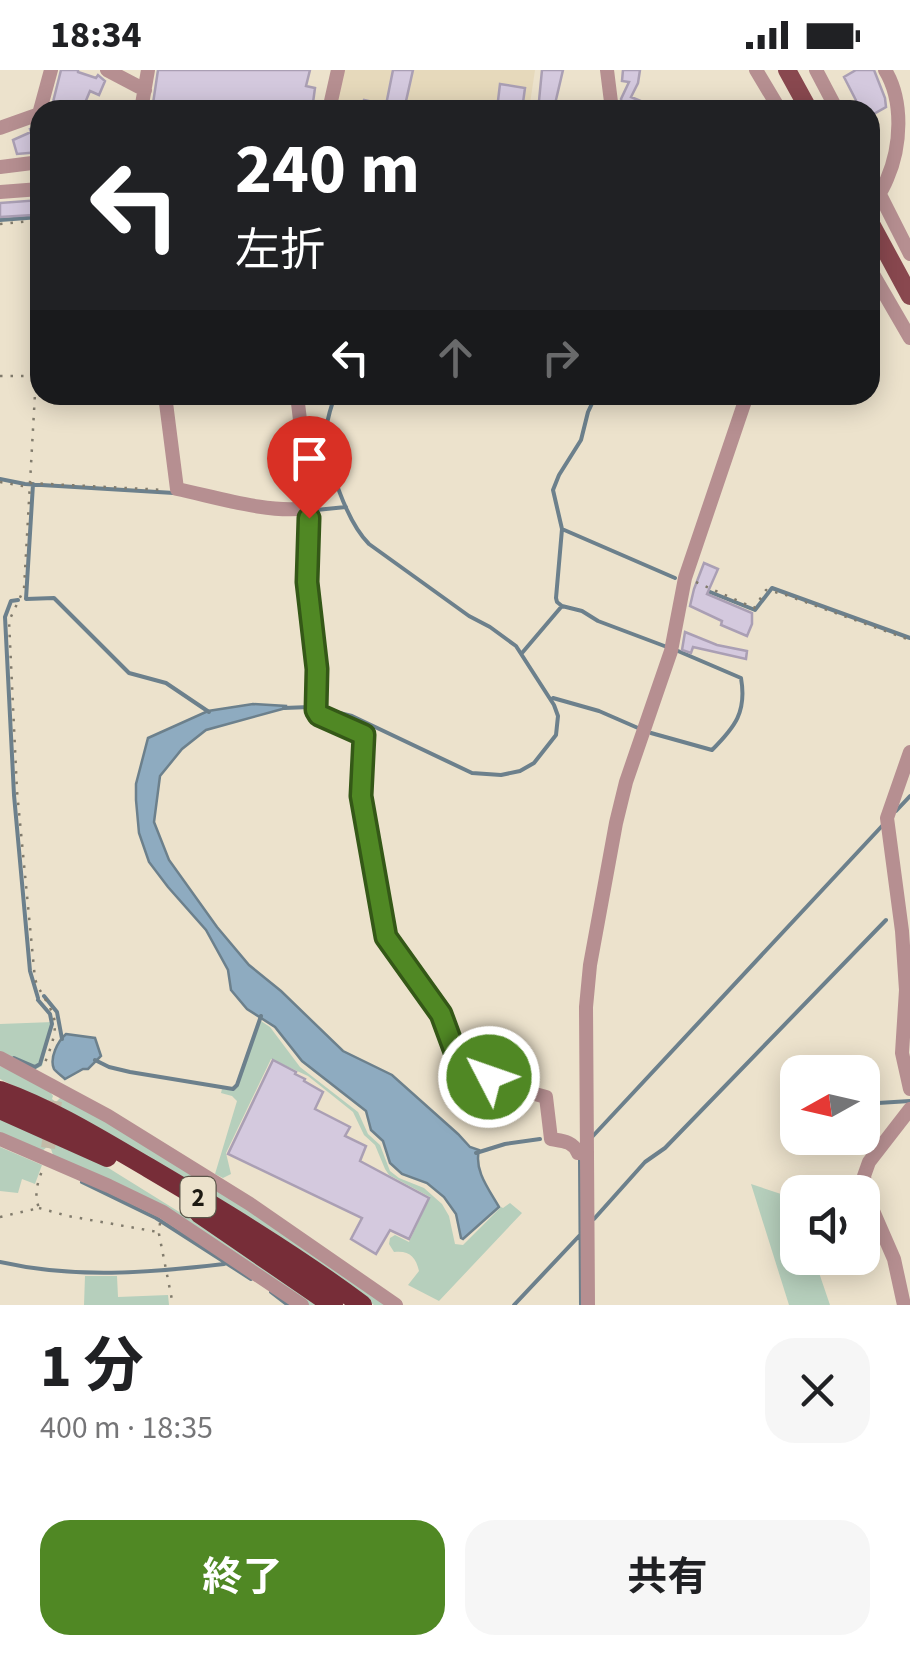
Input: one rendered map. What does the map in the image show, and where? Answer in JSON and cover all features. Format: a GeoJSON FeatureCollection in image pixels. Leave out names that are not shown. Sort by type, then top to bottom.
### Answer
{"type":"FeatureCollection","features":[{"type":"Feature","properties":{"kind":"highway","name":"2"},"geometry":{"type":"LineString","coordinates":[[0,1091],[72,1123],[228,1216],[362,1305]]}},
{"type":"Feature","properties":{"kind":"highway","name":"2"},"geometry":{"type":"LineString","coordinates":[[0,1091],[118,1162],[334,1305]]}},
{"type":"Feature","properties":{"kind":"highway"},"geometry":{"type":"LineString","coordinates":[[0,1109],[118,1162]]}},
{"type":"Feature","properties":{"kind":"main road"},"geometry":{"type":"LineString","coordinates":[[787,70],[804,100]]}},
{"type":"Feature","properties":{"kind":"main road"},"geometry":{"type":"LineString","coordinates":[[880,223],[910,296]]}},
{"type":"Feature","properties":{"kind":"street"},"geometry":{"type":"LineString","coordinates":[[43,100],[51,70]]}},
{"type":"Feature","properties":{"kind":"street"},"geometry":{"type":"LineString","coordinates":[[107,70],[145,90]]}},
{"type":"Feature","properties":{"kind":"street"},"geometry":{"type":"LineString","coordinates":[[144,100],[148,70]]}},
{"type":"Feature","properties":{"kind":"street"},"geometry":{"type":"LineString","coordinates":[[331,100],[338,70]]}},
{"type":"Feature","properties":{"kind":"street"},"geometry":{"type":"LineString","coordinates":[[608,70],[611,100]]}},
{"type":"Feature","properties":{"kind":"street"},"geometry":{"type":"LineString","coordinates":[[756,70],[774,100]]}},
{"type":"Feature","properties":{"kind":"street"},"geometry":{"type":"LineString","coordinates":[[816,70],[832,100]]}},
{"type":"Feature","properties":{"kind":"street"},"geometry":{"type":"LineString","coordinates":[[880,194],[892,165],[899,123],[897,102],[885,70]]}},
{"type":"Feature","properties":{"kind":"street"},"geometry":{"type":"LineString","coordinates":[[0,128],[30,117]]}},
{"type":"Feature","properties":{"kind":"street"},"geometry":{"type":"LineString","coordinates":[[0,167],[30,163]]}},
{"type":"Feature","properties":{"kind":"street"},"geometry":{"type":"LineString","coordinates":[[0,192],[30,190]]}},
{"type":"Feature","properties":{"kind":"street"},"geometry":{"type":"LineString","coordinates":[[880,216],[910,254]]}},
{"type":"Feature","properties":{"kind":"street"},"geometry":{"type":"LineString","coordinates":[[880,286],[910,338]]}},
{"type":"Feature","properties":{"kind":"street"},"geometry":{"type":"LineString","coordinates":[[165,405],[177,489],[257,505],[308,508]]}},
{"type":"Feature","properties":{"kind":"street"},"geometry":{"type":"LineString","coordinates":[[298,405],[308,508],[307,582],[317,669],[315,707],[319,715],[364,735],[361,796],[386,937],[441,1014],[450,1041],[462,1059],[506,1086],[546,1097],[552,1139],[565,1141],[582,1152]]}},
{"type":"Feature","properties":{"kind":"street"},"geometry":{"type":"LineString","coordinates":[[588,1305],[582,1152],[590,965],[626,782],[671,651],[686,578],[745,405]]}},
{"type":"Feature","properties":{"kind":"street"},"geometry":{"type":"LineString","coordinates":[[910,752],[887,818],[902,931],[906,990],[902,1053],[910,1089]]}},
{"type":"Feature","properties":{"kind":"street"},"geometry":{"type":"LineString","coordinates":[[0,1058],[40,1080],[56,1095],[108,1116],[250,1204],[396,1305]]}},
{"type":"Feature","properties":{"kind":"street"},"geometry":{"type":"LineString","coordinates":[[904,1305],[894,1258],[868,1197],[864,1176],[869,1162],[910,1109]]}},
{"type":"Feature","properties":{"kind":"street"},"geometry":{"type":"LineString","coordinates":[[0,1139],[163,1212],[302,1305]]}},
{"type":"Feature","properties":{"kind":"path"},"geometry":{"type":"LineString","coordinates":[[0,224],[30,221]]}},
{"type":"Feature","properties":{"kind":"path"},"geometry":{"type":"LineString","coordinates":[[0,376],[30,376]]}},
{"type":"Feature","properties":{"kind":"path"},"geometry":{"type":"LineString","coordinates":[[36,405],[24,589],[9,621],[16,791],[35,979],[56,1022],[40,1080]]}},
{"type":"Feature","properties":{"kind":"path"},"geometry":{"type":"LineString","coordinates":[[0,482],[177,489]]}},
{"type":"Feature","properties":{"kind":"path"},"geometry":{"type":"LineString","coordinates":[[686,578],[754,608],[766,590],[910,640]]}},
{"type":"Feature","properties":{"kind":"path"},"geometry":{"type":"LineString","coordinates":[[39,1208],[36,1189],[47,1157]]}},
{"type":"Feature","properties":{"kind":"path"},"geometry":{"type":"LineString","coordinates":[[0,1217],[39,1208],[158,1232]]}},
{"type":"Feature","properties":{"kind":"path"},"geometry":{"type":"LineString","coordinates":[[160,1222],[158,1232],[173,1305]]}},
{"type":"Feature","properties":{"kind":"shaded area"},"geometry":{"type":"Polygon","coordinates":[[[342,70],[535,70],[530,100],[335,100],[342,70]]]}},
{"type":"Feature","properties":{"kind":"green space"},"geometry":{"type":"Polygon","coordinates":[[[261,1021],[300,1067],[358,1112],[368,1134],[380,1145],[390,1171],[424,1188],[442,1204],[455,1244],[463,1245],[501,1207],[510,1203],[522,1213],[439,1301],[408,1285],[419,1271],[416,1262],[408,1253],[394,1252],[389,1244],[395,1235],[409,1242],[430,1197],[389,1175],[353,1112],[308,1076],[271,1059],[226,1153],[231,1174],[223,1178],[215,1174],[237,1101],[221,1093],[222,1089],[234,1090],[237,1086],[261,1021]]]}},
{"type":"Feature","properties":{"kind":"green space"},"geometry":{"type":"Polygon","coordinates":[[[53,1022],[42,1066],[34,1070],[0,1054],[0,1024],[53,1022]]]}},
{"type":"Feature","properties":{"kind":"green space"},"geometry":{"type":"Polygon","coordinates":[[[0,1066],[48,1089],[56,1102],[65,1097],[248,1208],[389,1305],[374,1305],[74,1116],[0,1079],[0,1066]]]}},
{"type":"Feature","properties":{"kind":"green space"},"geometry":{"type":"Polygon","coordinates":[[[0,1115],[102,1164],[320,1305],[307,1305],[53,1155],[51,1149],[42,1151],[0,1134],[0,1115]]]}},
{"type":"Feature","properties":{"kind":"green space"},"geometry":{"type":"Polygon","coordinates":[[[0,1147],[42,1165],[35,1184],[22,1179],[18,1193],[0,1191],[0,1147]]]}},
{"type":"Feature","properties":{"kind":"green space"},"geometry":{"type":"Polygon","coordinates":[[[751,1184],[780,1194],[780,1275],[820,1275],[830,1305],[789,1305],[751,1184]]]}},
{"type":"Feature","properties":{"kind":"green space"},"geometry":{"type":"Polygon","coordinates":[[[85,1276],[117,1276],[118,1297],[168,1295],[169,1305],[84,1305],[85,1276]]]}},
{"type":"Feature","properties":{"kind":"water"},"geometry":{"type":"Polygon","coordinates":[[[253,704],[286,708],[206,730],[182,749],[160,776],[154,822],[169,860],[249,965],[343,1051],[392,1075],[470,1147],[479,1150],[480,1172],[499,1207],[463,1239],[456,1214],[444,1197],[390,1163],[383,1141],[371,1130],[366,1111],[302,1061],[275,1027],[247,1009],[231,990],[228,970],[206,930],[149,862],[139,833],[136,800],[136,784],[148,738],[208,711],[253,704]]]}},
{"type":"Feature","properties":{"kind":"water"},"geometry":{"type":"Polygon","coordinates":[[[66,1034],[95,1038],[101,1056],[88,1069],[65,1079],[54,1069],[53,1060],[57,1045],[66,1034]]]}},
{"type":"Feature","properties":{"kind":"building"},"geometry":{"type":"Polygon","coordinates":[[[61,70],[78,70],[96,78],[98,75],[105,81],[99,95],[90,91],[86,100],[54,100],[61,70]]]}},
{"type":"Feature","properties":{"kind":"building"},"geometry":{"type":"Polygon","coordinates":[[[158,70],[310,70],[306,86],[315,88],[313,100],[154,100],[158,70]]]}},
{"type":"Feature","properties":{"kind":"building"},"geometry":{"type":"Polygon","coordinates":[[[393,70],[413,70],[406,100],[387,100],[393,70]]]}},
{"type":"Feature","properties":{"kind":"building"},"geometry":{"type":"Polygon","coordinates":[[[542,70],[563,70],[556,100],[539,100],[542,70]]]}},
{"type":"Feature","properties":{"kind":"building"},"geometry":{"type":"Polygon","coordinates":[[[623,70],[640,70],[631,97],[638,100],[621,100],[629,82],[622,81],[623,70]]]}},
{"type":"Feature","properties":{"kind":"building"},"geometry":{"type":"Polygon","coordinates":[[[856,70],[874,70],[886,107],[880,110],[880,100],[856,100],[844,77],[856,70]]]}},
{"type":"Feature","properties":{"kind":"building"},"geometry":{"type":"Polygon","coordinates":[[[500,84],[525,88],[523,100],[498,100],[500,84]]]}},
{"type":"Feature","properties":{"kind":"building"},"geometry":{"type":"Polygon","coordinates":[[[30,132],[30,153],[17,154],[13,140],[30,132]]]}},
{"type":"Feature","properties":{"kind":"building"},"geometry":{"type":"Polygon","coordinates":[[[30,201],[30,215],[0,217],[0,203],[30,201]]]}},
{"type":"Feature","properties":{"kind":"building"},"geometry":{"type":"Polygon","coordinates":[[[704,563],[718,569],[707,594],[752,613],[747,636],[690,606],[704,563]]]}},
{"type":"Feature","properties":{"kind":"building"},"geometry":{"type":"Polygon","coordinates":[[[685,632],[717,645],[747,651],[746,659],[693,647],[691,653],[682,650],[685,632]]]}},
{"type":"Feature","properties":{"kind":"building"},"geometry":{"type":"Polygon","coordinates":[[[273,1060],[323,1092],[315,1109],[350,1127],[345,1136],[366,1146],[360,1161],[429,1198],[409,1239],[390,1230],[376,1254],[351,1239],[362,1218],[228,1154],[273,1060]]]}},
{"type":"Feature","properties":{"kind":"waterway"},"geometry":{"type":"LineString","coordinates":[[0,220],[30,218]]}},
{"type":"Feature","properties":{"kind":"waterway"},"geometry":{"type":"LineString","coordinates":[[319,708],[352,716],[472,773],[501,775],[534,763],[556,735],[558,716],[516,646],[369,544],[361,534],[330,461],[326,434],[332,405]]}},
{"type":"Feature","properties":{"kind":"waterway"},"geometry":{"type":"LineString","coordinates":[[562,606],[556,598],[562,529],[553,490],[581,440],[591,405]]}},
{"type":"Feature","properties":{"kind":"waterway"},"geometry":{"type":"LineString","coordinates":[[0,479],[174,493]]}},
{"type":"Feature","properties":{"kind":"waterway"},"geometry":{"type":"LineString","coordinates":[[33,484],[26,599],[54,598],[129,673],[166,683],[209,712]]}},
{"type":"Feature","properties":{"kind":"waterway"},"geometry":{"type":"LineString","coordinates":[[316,510],[346,507]]}},
{"type":"Feature","properties":{"kind":"waterway"},"geometry":{"type":"LineString","coordinates":[[562,529],[675,578]]}},
{"type":"Feature","properties":{"kind":"waterway"},"geometry":{"type":"LineString","coordinates":[[705,590],[755,610],[772,588],[910,638]]}},
{"type":"Feature","properties":{"kind":"waterway"},"geometry":{"type":"LineString","coordinates":[[18,600],[11,601],[5,617],[14,795],[30,971],[38,998]]}},
{"type":"Feature","properties":{"kind":"waterway"},"geometry":{"type":"LineString","coordinates":[[522,653],[562,606],[667,647]]}},
{"type":"Feature","properties":{"kind":"waterway"},"geometry":{"type":"LineString","coordinates":[[651,733],[712,750],[741,710],[741,678],[678,651]]}},
{"type":"Feature","properties":{"kind":"waterway"},"geometry":{"type":"LineString","coordinates":[[553,698],[599,711],[638,728]]}},
{"type":"Feature","properties":{"kind":"waterway"},"geometry":{"type":"LineString","coordinates":[[284,708],[310,707]]}},
{"type":"Feature","properties":{"kind":"waterway"},"geometry":{"type":"LineString","coordinates":[[896,811],[910,796]]}},
{"type":"Feature","properties":{"kind":"waterway"},"geometry":{"type":"LineString","coordinates":[[592,1137],[882,826]]}},
{"type":"Feature","properties":{"kind":"waterway"},"geometry":{"type":"LineString","coordinates":[[594,1219],[645,1162],[665,1148],[886,920]]}},
{"type":"Feature","properties":{"kind":"waterway"},"geometry":{"type":"LineString","coordinates":[[44,996],[57,1012],[62,1039]]}},
{"type":"Feature","properties":{"kind":"waterway"},"geometry":{"type":"LineString","coordinates":[[14,1058],[35,1067],[40,1064],[52,1024],[50,1014],[38,1000]]}},
{"type":"Feature","properties":{"kind":"waterway"},"geometry":{"type":"LineString","coordinates":[[95,1060],[130,1072],[233,1089],[261,1016]]}},
{"type":"Feature","properties":{"kind":"waterway"},"geometry":{"type":"LineString","coordinates":[[880,1103],[910,1101]]}},
{"type":"Feature","properties":{"kind":"waterway"},"geometry":{"type":"LineString","coordinates":[[476,1153],[540,1139]]}},
{"type":"Feature","properties":{"kind":"waterway"},"geometry":{"type":"LineString","coordinates":[[580,1160],[581,1305]]}},
{"type":"Feature","properties":{"kind":"waterway"},"geometry":{"type":"LineString","coordinates":[[82,1182],[156,1218],[251,1279]]}},
{"type":"Feature","properties":{"kind":"waterway"},"geometry":{"type":"LineString","coordinates":[[514,1305],[580,1235]]}},
{"type":"Feature","properties":{"kind":"waterway"},"geometry":{"type":"LineString","coordinates":[[0,1262],[56,1271],[112,1273],[224,1264]]}},
{"type":"Feature","properties":{"kind":"waterway"},"geometry":{"type":"LineString","coordinates":[[271,1292],[288,1305]]}},
{"type":"Feature","properties":{"kind":"tunnel"},"geometry":{"type":"LineString","coordinates":[[48,1148],[55,1101]]}},
{"type":"Feature","properties":{"kind":"route"},"geometry":{"type":"LineString","coordinates":[[309,518],[307,582],[317,669],[316,713],[364,735],[361,796],[386,937],[441,1014],[455,1052],[489,1077]]}}]}
